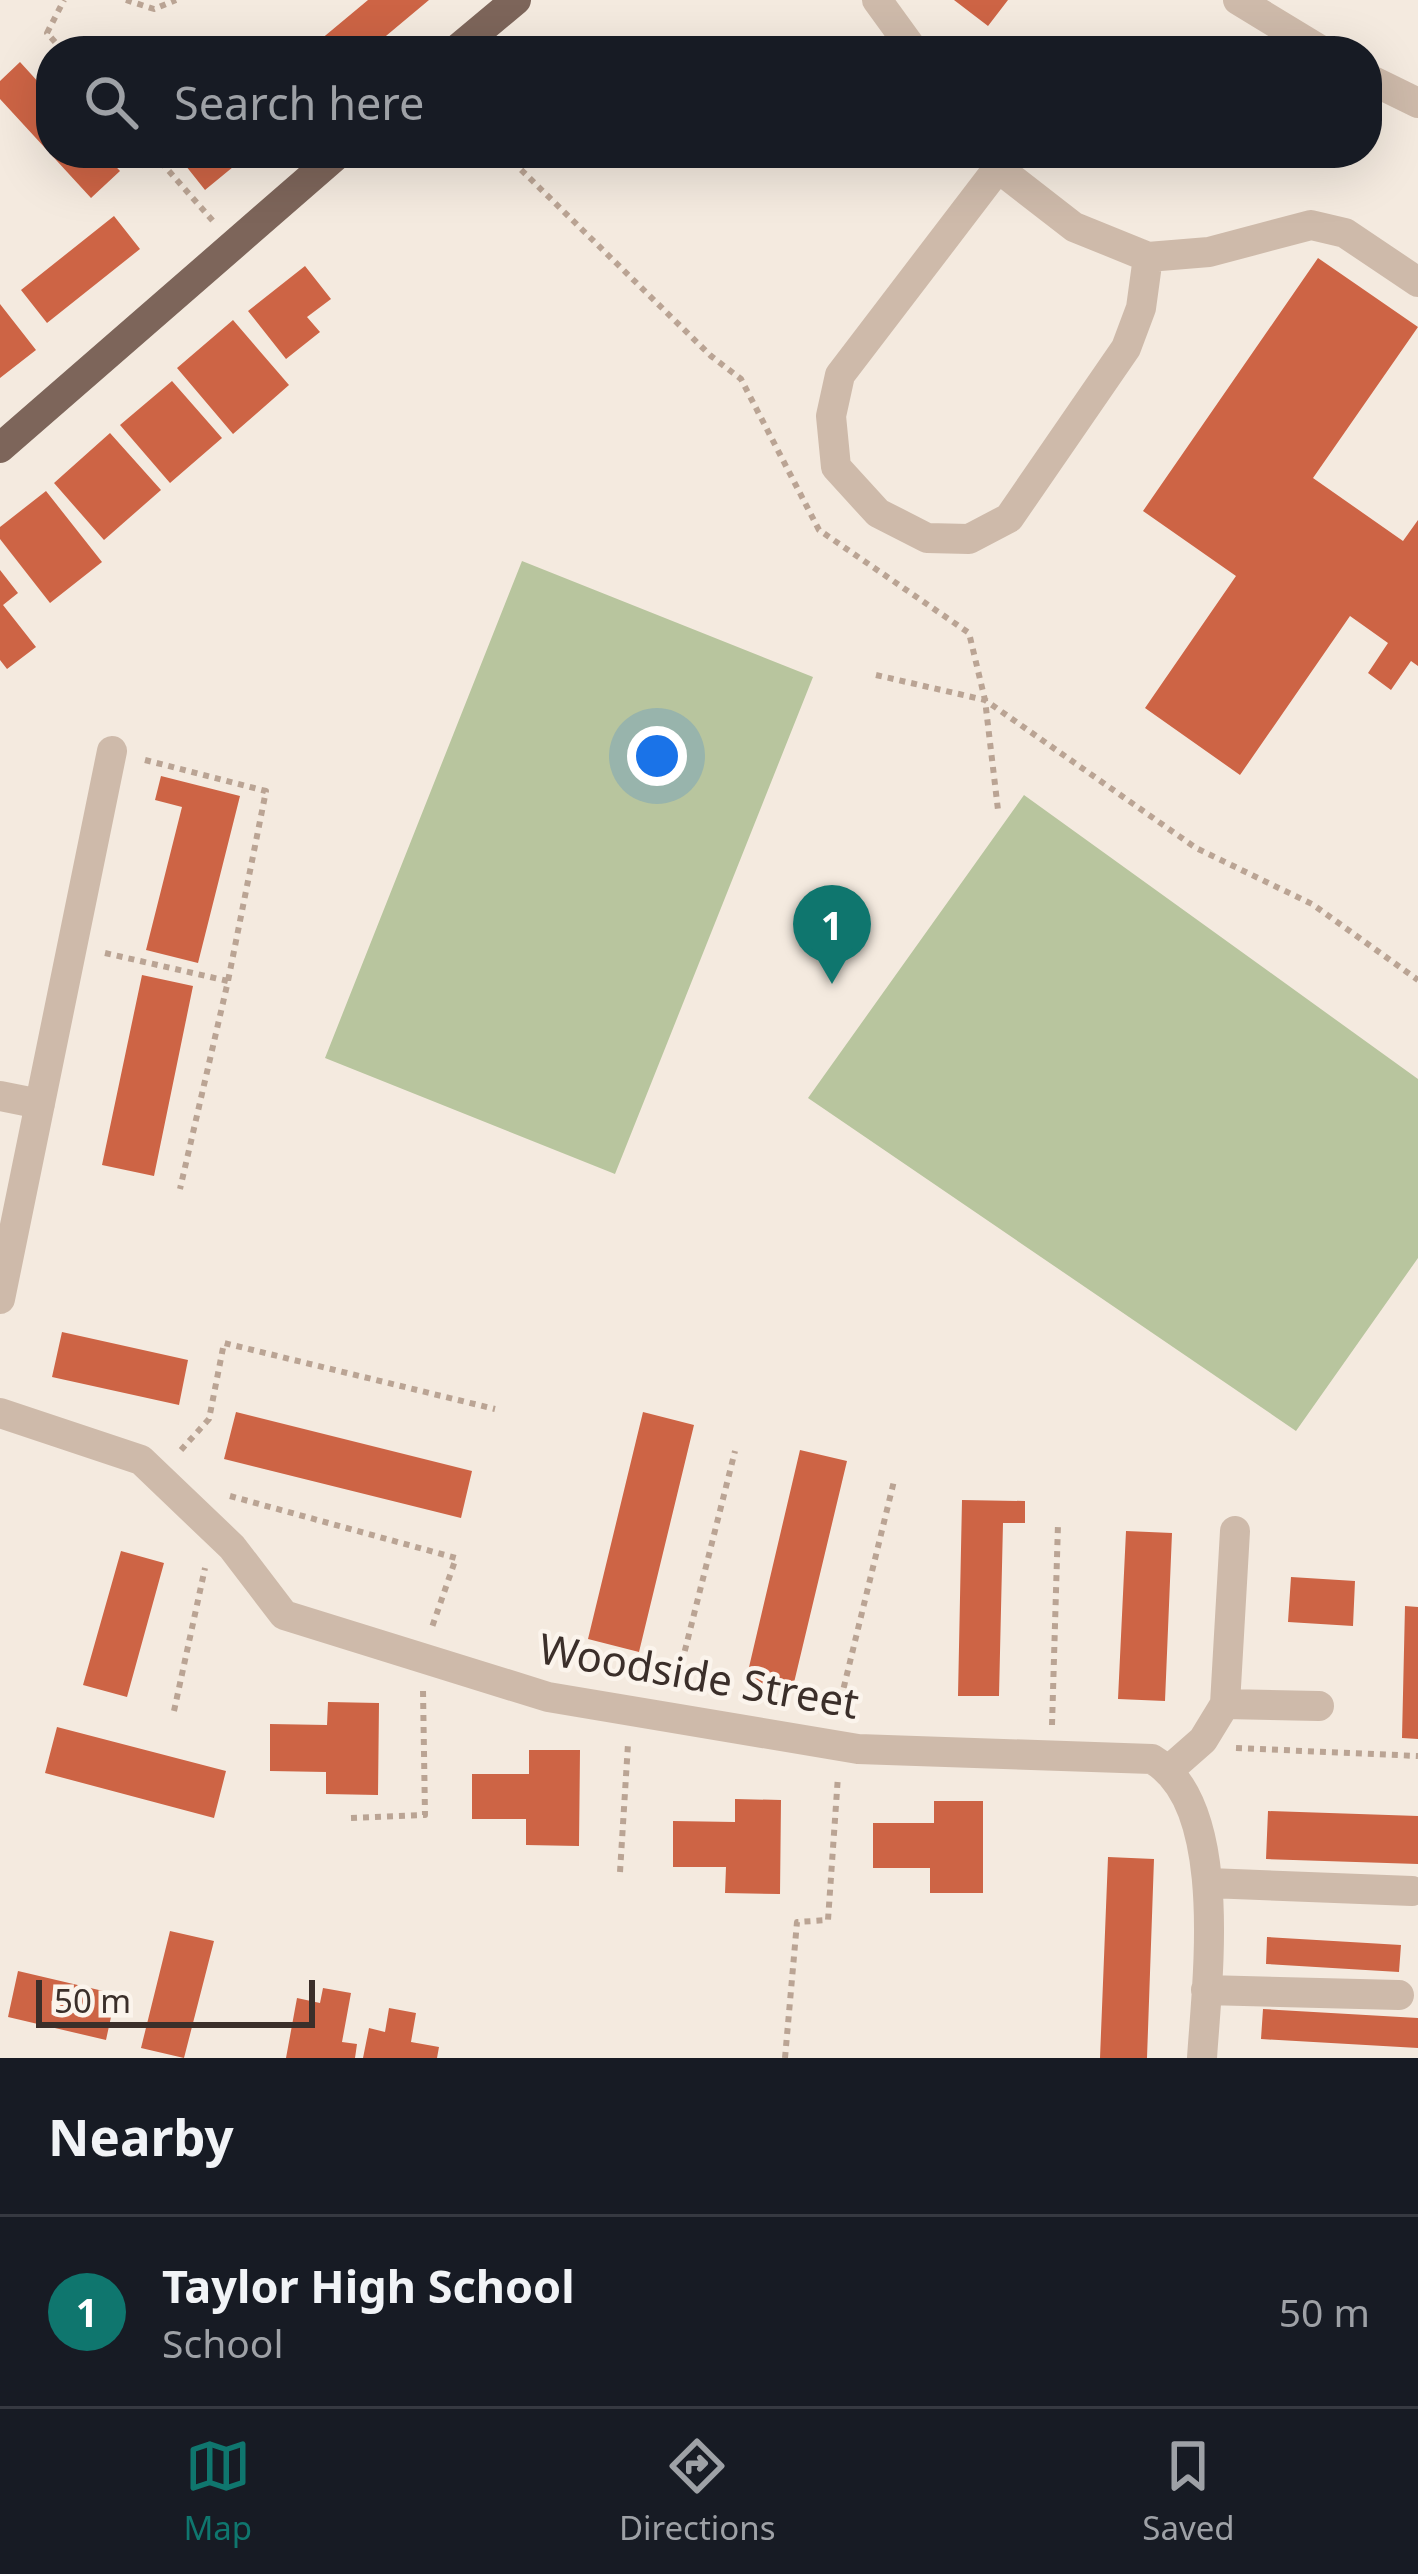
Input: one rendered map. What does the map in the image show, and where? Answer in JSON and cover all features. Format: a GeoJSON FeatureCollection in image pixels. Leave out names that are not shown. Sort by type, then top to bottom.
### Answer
{"type":"FeatureCollection","features":[{"type":"Feature","properties":{"kind":"main road"},"geometry":{"type":"LineString","coordinates":[[473,36],[516,0]]}},
{"type":"Feature","properties":{"kind":"main road"},"geometry":{"type":"LineString","coordinates":[[0,448],[322,168]]}},
{"type":"Feature","properties":{"kind":"street"},"geometry":{"type":"LineString","coordinates":[[877,0],[903,36]]}},
{"type":"Feature","properties":{"kind":"street"},"geometry":{"type":"LineString","coordinates":[[1243,1],[1298,36]]}},
{"type":"Feature","properties":{"kind":"street"},"geometry":{"type":"LineString","coordinates":[[1382,85],[1418,103]]}},
{"type":"Feature","properties":{"kind":"street"},"geometry":{"type":"LineString","coordinates":[[987,168],[840,375],[831,416],[836,467],[878,512],[927,538],[969,539],[1010,518],[1126,348],[1141,308],[1148,257]]}},
{"type":"Feature","properties":{"kind":"street"},"geometry":{"type":"LineString","coordinates":[[1001,168],[1074,226],[1148,257],[1209,252],[1311,226],[1345,233],[1418,282]]}},
{"type":"Feature","properties":{"kind":"street"},"geometry":{"type":"LineString","coordinates":[[0,1299],[112,751]]}},
{"type":"Feature","properties":{"kind":"street"},"geometry":{"type":"LineString","coordinates":[[0,1096],[40,1105]]}},
{"type":"Feature","properties":{"kind":"street","name":"Woodside Street"},"geometry":{"type":"LineString","coordinates":[[0,1413],[141,1460],[214,1530],[284,1615],[548,1697],[830,1744],[1152,1759],[1170,1769]]}},
{"type":"Feature","properties":{"kind":"street"},"geometry":{"type":"LineString","coordinates":[[1202,2058],[1209,1862],[1170,1769],[1203,1740],[1225,1704],[1234,1531]]}},
{"type":"Feature","properties":{"kind":"street"},"geometry":{"type":"LineString","coordinates":[[1225,1704],[1319,1706]]}},
{"type":"Feature","properties":{"kind":"street"},"geometry":{"type":"LineString","coordinates":[[1209,1883],[1412,1891]]}},
{"type":"Feature","properties":{"kind":"street"},"geometry":{"type":"LineString","coordinates":[[1206,1990],[1399,1995]]}},
{"type":"Feature","properties":{"kind":"path"},"geometry":{"type":"LineString","coordinates":[[50,36],[64,0]]}},
{"type":"Feature","properties":{"kind":"path"},"geometry":{"type":"LineString","coordinates":[[126,0],[154,9],[176,0]]}},
{"type":"Feature","properties":{"kind":"path"},"geometry":{"type":"LineString","coordinates":[[166,168],[236,246]]}},
{"type":"Feature","properties":{"kind":"path"},"geometry":{"type":"LineString","coordinates":[[519,168],[711,356],[741,379],[820,530],[969,633],[985,700],[998,810]]}},
{"type":"Feature","properties":{"kind":"path"},"geometry":{"type":"LineString","coordinates":[[876,675],[985,700],[1196,848],[1312,904],[1418,980]]}},
{"type":"Feature","properties":{"kind":"path"},"geometry":{"type":"LineString","coordinates":[[112,751],[266,791],[180,1189]]}},
{"type":"Feature","properties":{"kind":"path"},"geometry":{"type":"LineString","coordinates":[[73,944],[228,982]]}},
{"type":"Feature","properties":{"kind":"path"},"geometry":{"type":"LineString","coordinates":[[158,1476],[209,1419],[224,1343],[495,1408]]}},
{"type":"Feature","properties":{"kind":"path"},"geometry":{"type":"LineString","coordinates":[[668,1717],[735,1451]]}},
{"type":"Feature","properties":{"kind":"path"},"geometry":{"type":"LineString","coordinates":[[785,2058],[797,1922],[828,1920],[838,1777],[830,1744],[894,1481]]}},
{"type":"Feature","properties":{"kind":"path"},"geometry":{"type":"LineString","coordinates":[[1051,1754],[1058,1524]]}},
{"type":"Feature","properties":{"kind":"path"},"geometry":{"type":"LineString","coordinates":[[174,1712],[214,1530]]}},
{"type":"Feature","properties":{"kind":"path"},"geometry":{"type":"LineString","coordinates":[[620,1872],[630,1711]]}},
{"type":"Feature","properties":{"kind":"path"},"geometry":{"type":"LineString","coordinates":[[1203,1740],[1236,1749],[1418,1756]]}},
{"type":"Feature","properties":{"kind":"green space"},"geometry":{"type":"Polygon","coordinates":[[[522,561],[813,677],[615,1174],[325,1058],[522,561]]]}},
{"type":"Feature","properties":{"kind":"green space"},"geometry":{"type":"Polygon","coordinates":[[[1024,795],[1418,1079],[1418,1258],[1296,1431],[808,1098],[1024,795]]]}},
{"type":"Feature","properties":{"kind":"building"},"geometry":{"type":"Polygon","coordinates":[[[368,0],[429,0],[386,36],[325,36],[368,0]]]}},
{"type":"Feature","properties":{"kind":"building"},"geometry":{"type":"Polygon","coordinates":[[[954,0],[1008,0],[988,26],[954,0]]]}},
{"type":"Feature","properties":{"kind":"building"},"geometry":{"type":"Polygon","coordinates":[[[20,62],[36,80],[36,138],[0,99],[0,81],[20,62]]]}},
{"type":"Feature","properties":{"kind":"building"},"geometry":{"type":"Polygon","coordinates":[[[63,168],[120,171],[91,198],[63,168]]]}},
{"type":"Feature","properties":{"kind":"building"},"geometry":{"type":"Polygon","coordinates":[[[188,168],[232,168],[205,190],[188,168]]]}},
{"type":"Feature","properties":{"kind":"building"},"geometry":{"type":"Polygon","coordinates":[[[114,216],[140,249],[47,323],[21,290],[114,216]]]}},
{"type":"Feature","properties":{"kind":"building"},"geometry":{"type":"Polygon","coordinates":[[[1318,258],[1418,327],[1313,478],[1403,541],[1418,520],[1418,666],[1411,661],[1391,690],[1368,673],[1388,643],[1350,616],[1240,775],[1145,708],[1236,576],[1143,511],[1318,258]]]}},
{"type":"Feature","properties":{"kind":"building"},"geometry":{"type":"Polygon","coordinates":[[[305,266],[331,299],[307,317],[320,332],[286,359],[248,311],[305,266]]]}},
{"type":"Feature","properties":{"kind":"building"},"geometry":{"type":"Polygon","coordinates":[[[0,304],[36,350],[0,378],[0,304]]]}},
{"type":"Feature","properties":{"kind":"building"},"geometry":{"type":"Polygon","coordinates":[[[233,320],[289,385],[233,434],[177,368],[233,320]]]}},
{"type":"Feature","properties":{"kind":"building"},"geometry":{"type":"Polygon","coordinates":[[[172,381],[222,438],[170,483],[120,425],[172,381]]]}},
{"type":"Feature","properties":{"kind":"building"},"geometry":{"type":"Polygon","coordinates":[[[110,433],[161,490],[104,540],[54,483],[110,433]]]}},
{"type":"Feature","properties":{"kind":"building"},"geometry":{"type":"Polygon","coordinates":[[[46,491],[102,562],[50,603],[0,539],[0,527],[46,491]]]}},
{"type":"Feature","properties":{"kind":"building"},"geometry":{"type":"Polygon","coordinates":[[[0,570],[18,593],[3,605],[36,647],[7,669],[0,660],[0,570]]]}},
{"type":"Feature","properties":{"kind":"building"},"geometry":{"type":"Polygon","coordinates":[[[161,776],[240,796],[198,963],[146,950],[182,807],[155,800],[161,776]]]}},
{"type":"Feature","properties":{"kind":"building"},"geometry":{"type":"Polygon","coordinates":[[[142,975],[193,986],[154,1176],[102,1165],[142,975]]]}},
{"type":"Feature","properties":{"kind":"building"},"geometry":{"type":"Polygon","coordinates":[[[62,1332],[188,1360],[179,1405],[52,1377],[62,1332]]]}},
{"type":"Feature","properties":{"kind":"building"},"geometry":{"type":"Polygon","coordinates":[[[236,1412],[472,1471],[461,1518],[224,1459],[236,1412]]]}},
{"type":"Feature","properties":{"kind":"building"},"geometry":{"type":"Polygon","coordinates":[[[643,1412],[694,1425],[639,1652],[588,1639],[643,1412]]]}},
{"type":"Feature","properties":{"kind":"building"},"geometry":{"type":"Polygon","coordinates":[[[800,1450],[847,1461],[792,1691],[746,1680],[800,1450]]]}},
{"type":"Feature","properties":{"kind":"building"},"geometry":{"type":"Polygon","coordinates":[[[962,1500],[1025,1501],[1025,1523],[1003,1523],[999,1696],[958,1696],[962,1500]]]}},
{"type":"Feature","properties":{"kind":"building"},"geometry":{"type":"Polygon","coordinates":[[[1126,1531],[1172,1533],[1165,1701],[1118,1699],[1126,1531]]]}},
{"type":"Feature","properties":{"kind":"building"},"geometry":{"type":"Polygon","coordinates":[[[121,1551],[164,1563],[127,1697],[83,1685],[121,1551]]]}},
{"type":"Feature","properties":{"kind":"building"},"geometry":{"type":"Polygon","coordinates":[[[1291,1577],[1355,1581],[1353,1626],[1288,1622],[1291,1577]]]}},
{"type":"Feature","properties":{"kind":"building"},"geometry":{"type":"Polygon","coordinates":[[[1405,1606],[1418,1607],[1418,1739],[1402,1738],[1405,1606]]]}},
{"type":"Feature","properties":{"kind":"building"},"geometry":{"type":"Polygon","coordinates":[[[328,1702],[379,1703],[378,1795],[326,1794],[326,1772],[270,1771],[270,1724],[327,1725],[328,1702]]]}},
{"type":"Feature","properties":{"kind":"building"},"geometry":{"type":"Polygon","coordinates":[[[57,1727],[226,1771],[214,1818],[45,1773],[57,1727]]]}},
{"type":"Feature","properties":{"kind":"building"},"geometry":{"type":"Polygon","coordinates":[[[529,1750],[580,1750],[579,1846],[526,1845],[526,1819],[472,1819],[472,1774],[529,1774],[529,1750]]]}},
{"type":"Feature","properties":{"kind":"building"},"geometry":{"type":"Polygon","coordinates":[[[735,1799],[781,1800],[780,1894],[725,1893],[726,1867],[673,1867],[673,1821],[735,1822],[735,1799]]]}},
{"type":"Feature","properties":{"kind":"building"},"geometry":{"type":"Polygon","coordinates":[[[934,1801],[983,1801],[983,1893],[930,1893],[930,1868],[873,1868],[873,1823],[934,1823],[934,1801]]]}},
{"type":"Feature","properties":{"kind":"building"},"geometry":{"type":"Polygon","coordinates":[[[1268,1811],[1418,1816],[1418,1864],[1266,1859],[1268,1811]]]}},
{"type":"Feature","properties":{"kind":"building"},"geometry":{"type":"Polygon","coordinates":[[[1108,1857],[1154,1859],[1147,2058],[1100,2058],[1108,1857]]]}},
{"type":"Feature","properties":{"kind":"building"},"geometry":{"type":"Polygon","coordinates":[[[170,1931],[214,1941],[184,2058],[141,2048],[170,1931]]]}},
{"type":"Feature","properties":{"kind":"building"},"geometry":{"type":"Polygon","coordinates":[[[1267,1937],[1401,1945],[1399,1972],[1266,1964],[1267,1937]]]}},
{"type":"Feature","properties":{"kind":"building"},"geometry":{"type":"Polygon","coordinates":[[[18,1971],[116,1994],[106,2040],[8,2017],[18,1971]]]}},
{"type":"Feature","properties":{"kind":"building"},"geometry":{"type":"Polygon","coordinates":[[[323,1988],[351,1993],[342,2042],[357,2044],[355,2058],[286,2058],[297,1998],[320,2003],[323,1988]]]}},
{"type":"Feature","properties":{"kind":"building"},"geometry":{"type":"Polygon","coordinates":[[[389,2008],[416,2013],[411,2042],[439,2047],[437,2058],[363,2058],[369,2028],[385,2032],[389,2008]]]}},
{"type":"Feature","properties":{"kind":"building"},"geometry":{"type":"Polygon","coordinates":[[[1263,2009],[1418,2018],[1418,2048],[1261,2039],[1263,2009]]]}},
{"type":"Feature","properties":{"kind":"place","name":"Taylor High School"},"geometry":{"type":"Point","coordinates":[832,984]}}]}
